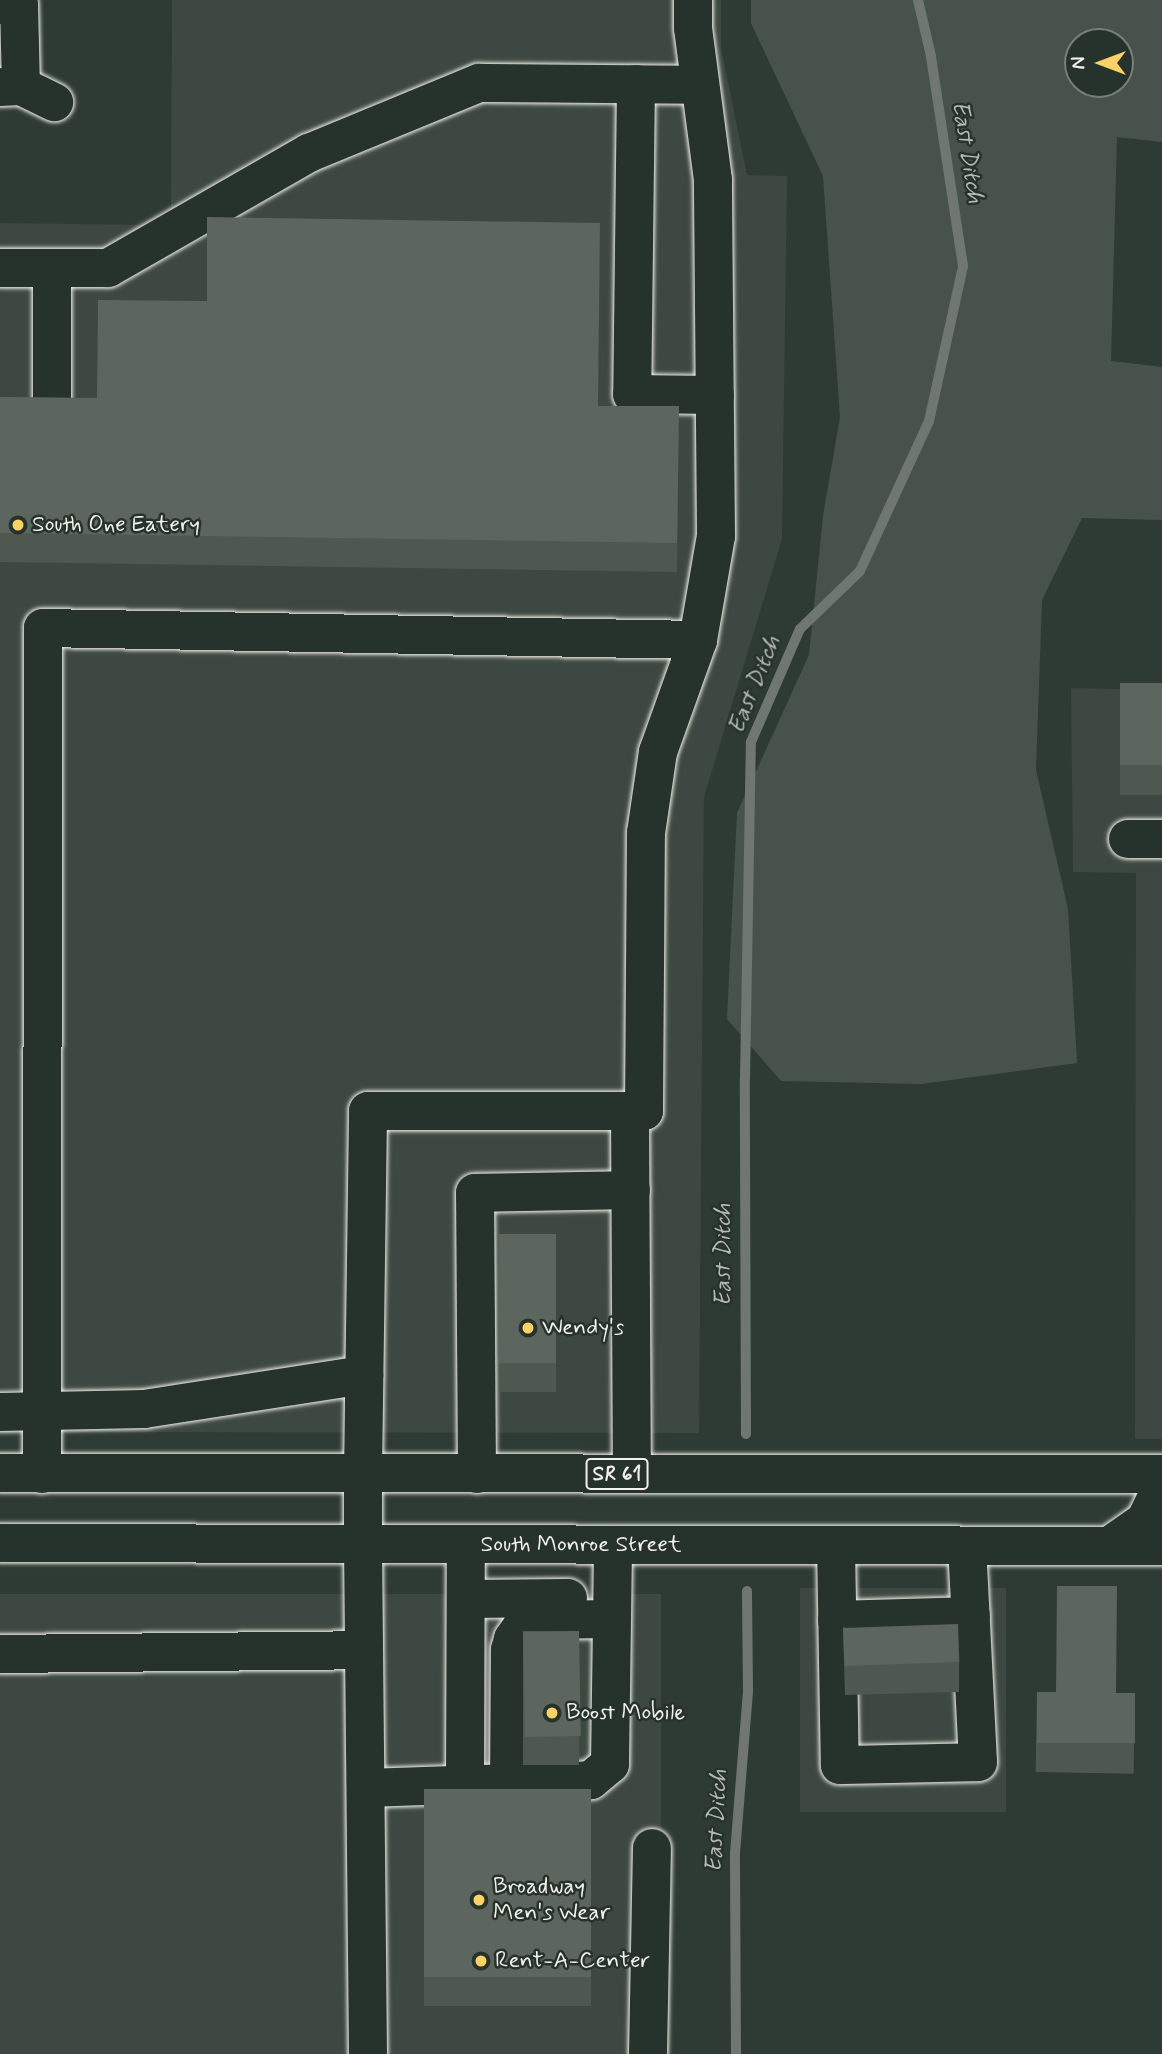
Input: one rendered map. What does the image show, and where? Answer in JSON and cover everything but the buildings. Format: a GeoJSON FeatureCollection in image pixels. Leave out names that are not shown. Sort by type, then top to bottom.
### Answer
{"type":"FeatureCollection","features":[{"type":"Feature","properties":{"kind":"main road"},"geometry":{"type":"LineString","coordinates":[[368,2054],[363,1474],[368,1111],[644,1111],[646,833],[658,751],[698,640],[716,536],[713,180],[693,28],[693,0]]}},
{"type":"Feature","properties":{"kind":"main road"},"geometry":{"type":"LineString","coordinates":[[0,5],[19,5],[25,92]]}},
{"type":"Feature","properties":{"kind":"main road"},"geometry":{"type":"LineString","coordinates":[[0,268],[108,268],[309,153],[479,83],[700,85]]}},
{"type":"Feature","properties":{"kind":"main road"},"geometry":{"type":"LineString","coordinates":[[636,84],[632,394],[715,395]]}},
{"type":"Feature","properties":{"kind":"main road"},"geometry":{"type":"LineString","coordinates":[[52,268],[52,414]]}},
{"type":"Feature","properties":{"kind":"main road"},"geometry":{"type":"LineString","coordinates":[[42,1474],[43,628],[698,640]]}},
{"type":"Feature","properties":{"kind":"main road"},"geometry":{"type":"LineString","coordinates":[[630,1111],[632,1474]]}},
{"type":"Feature","properties":{"kind":"main road"},"geometry":{"type":"LineString","coordinates":[[477,1474],[475,1193],[631,1190]]}},
{"type":"Feature","properties":{"kind":"main road"},"geometry":{"type":"LineString","coordinates":[[0,1412],[144,1409],[365,1375]]}},
{"type":"Feature","properties":{"kind":"main road","name":"SR 61"},"geometry":{"type":"LineString","coordinates":[[0,1473],[1162,1474]]}},
{"type":"Feature","properties":{"kind":"main road"},"geometry":{"type":"LineString","coordinates":[[1109,1546],[1145,1521],[1162,1486]]}},
{"type":"Feature","properties":{"kind":"main road","name":"South Monroe Street"},"geometry":{"type":"LineString","coordinates":[[0,1544],[1162,1546]]}},
{"type":"Feature","properties":{"kind":"main road"},"geometry":{"type":"LineString","coordinates":[[466,1545],[466,1784]]}},
{"type":"Feature","properties":{"kind":"main road"},"geometry":{"type":"LineString","coordinates":[[366,1788],[591,1780],[610,1763],[613,1545]]}},
{"type":"Feature","properties":{"kind":"main road"},"geometry":{"type":"LineString","coordinates":[[836,1545],[840,1765],[978,1762],[967,1545]]}},
{"type":"Feature","properties":{"kind":"main road"},"geometry":{"type":"LineString","coordinates":[[466,1600],[612,1609]]}},
{"type":"Feature","properties":{"kind":"main road"},"geometry":{"type":"LineString","coordinates":[[509,1783],[510,1650],[513,1639],[522,1626],[533,1620],[612,1609]]}},
{"type":"Feature","properties":{"kind":"main road"},"geometry":{"type":"LineString","coordinates":[[837,1620],[971,1616]]}},
{"type":"Feature","properties":{"kind":"main road"},"geometry":{"type":"LineString","coordinates":[[0,1654],[365,1650]]}},
{"type":"Feature","properties":{"kind":"main road"},"geometry":{"type":"LineString","coordinates":[[648,2054],[652,1848]]}},
{"type":"Feature","properties":{"kind":"shaded area"},"geometry":{"type":"Polygon","coordinates":[[[172,0],[721,0],[721,48],[747,175],[787,176],[782,539],[704,797],[699,1433],[0,1432],[0,223],[150,225],[171,210],[172,0]]]}},
{"type":"Feature","properties":{"kind":"shaded area"},"geometry":{"type":"Polygon","coordinates":[[[751,0],[1162,0],[1162,142],[1117,137],[1111,361],[1162,367],[1162,520],[1082,518],[1042,600],[1036,770],[1068,909],[1077,1063],[921,1084],[781,1081],[727,1019],[737,813],[809,655],[823,516],[840,417],[823,176],[751,23],[751,0]]]}},
{"type":"Feature","properties":{"kind":"shaded area"},"geometry":{"type":"Polygon","coordinates":[[[1071,688],[1162,690],[1162,1439],[1135,1439],[1136,873],[1073,872],[1071,688]]]}},
{"type":"Feature","properties":{"kind":"shaded area"},"geometry":{"type":"Polygon","coordinates":[[[800,1588],[1006,1588],[1006,1812],[800,1812],[800,1588]]]}},
{"type":"Feature","properties":{"kind":"shaded area"},"geometry":{"type":"Polygon","coordinates":[[[0,1594],[661,1594],[661,2054],[0,2054],[0,1594]]]}},
{"type":"Feature","properties":{"kind":"waterway","name":"East Ditch"},"geometry":{"type":"LineString","coordinates":[[746,1434],[745,1079],[751,742],[800,629],[860,571],[929,421],[963,266],[931,56],[918,0]]}},
{"type":"Feature","properties":{"kind":"waterway","name":"East Ditch"},"geometry":{"type":"LineString","coordinates":[[736,2054],[735,1853],[748,1690],[747,1591]]}},
{"type":"Feature","properties":{"kind":"place","name":"South One Eatery"},"geometry":{"type":"Point","coordinates":[18,525]}},
{"type":"Feature","properties":{"kind":"place","name":"Wendy's"},"geometry":{"type":"Point","coordinates":[528,1328]}},
{"type":"Feature","properties":{"kind":"place","name":"Boost Mobile"},"geometry":{"type":"Point","coordinates":[552,1713]}},
{"type":"Feature","properties":{"kind":"place","name":"Broadway Men's Wear"},"geometry":{"type":"Point","coordinates":[479,1900]}},
{"type":"Feature","properties":{"kind":"place","name":"Rent-A-Center"},"geometry":{"type":"Point","coordinates":[481,1961]}}]}
